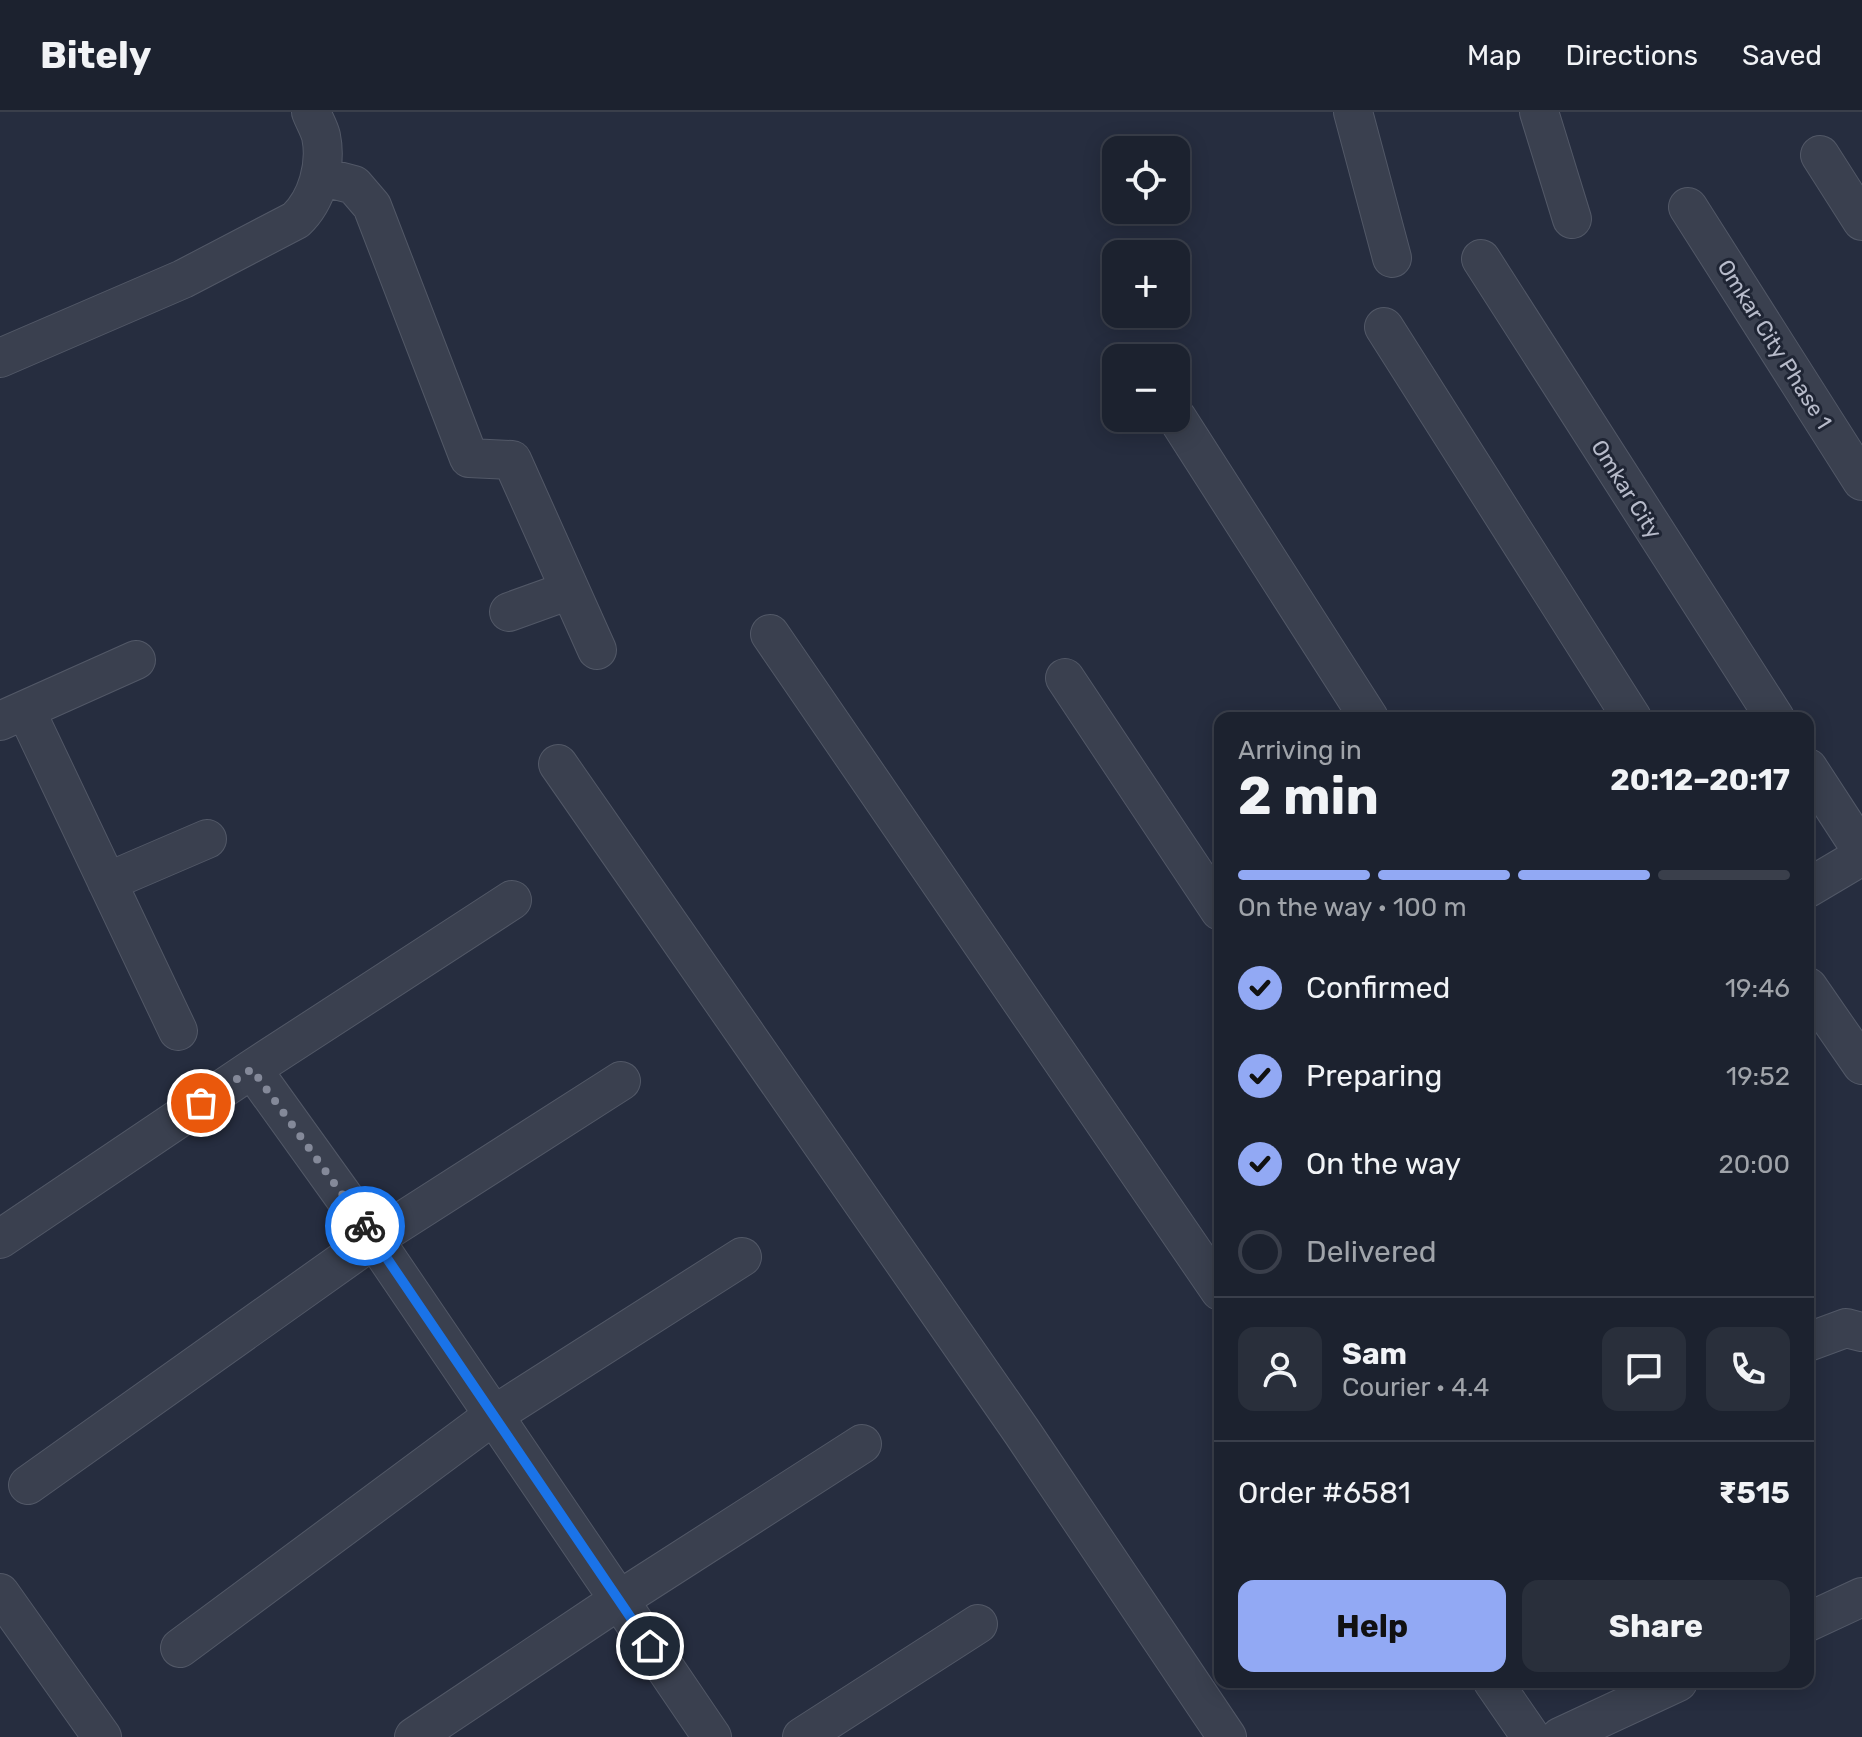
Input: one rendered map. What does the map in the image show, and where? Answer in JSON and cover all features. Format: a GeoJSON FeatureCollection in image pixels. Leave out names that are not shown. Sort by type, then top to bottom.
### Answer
{"type":"FeatureCollection","features":[{"type":"Feature","properties":{"kind":"street"},"geometry":{"type":"LineString","coordinates":[[0,358],[183,279],[296,220],[314,198],[320,176],[321,137],[311,112]]}},
{"type":"Feature","properties":{"kind":"street"},"geometry":{"type":"LineString","coordinates":[[1353,112],[1392,258]]}},
{"type":"Feature","properties":{"kind":"street"},"geometry":{"type":"LineString","coordinates":[[1539,112],[1572,219]]}},
{"type":"Feature","properties":{"kind":"street"},"geometry":{"type":"LineString","coordinates":[[1820,155],[1862,221]]}},
{"type":"Feature","properties":{"kind":"street"},"geometry":{"type":"LineString","coordinates":[[320,176],[354,185],[372,206],[469,458],[512,460],[597,650]]}},
{"type":"Feature","properties":{"kind":"street","name":"Omkar City Phase 1"},"geometry":{"type":"LineString","coordinates":[[1688,207],[1862,481]]}},
{"type":"Feature","properties":{"kind":"street","name":"Omkar City"},"geometry":{"type":"LineString","coordinates":[[1481,259],[1771,712]]}},
{"type":"Feature","properties":{"kind":"street"},"geometry":{"type":"LineString","coordinates":[[1384,327],[1628,712]]}},
{"type":"Feature","properties":{"kind":"street"},"geometry":{"type":"LineString","coordinates":[[1186,432],[1365,712]]}},
{"type":"Feature","properties":{"kind":"street"},"geometry":{"type":"LineString","coordinates":[[509,612],[570,590]]}},
{"type":"Feature","properties":{"kind":"street"},"geometry":{"type":"LineString","coordinates":[[770,634],[1214,1282]]}},
{"type":"Feature","properties":{"kind":"street"},"geometry":{"type":"LineString","coordinates":[[136,660],[13,716],[107,882],[178,1031]]}},
{"type":"Feature","properties":{"kind":"street"},"geometry":{"type":"LineString","coordinates":[[1065,678],[1214,902]]}},
{"type":"Feature","properties":{"kind":"street"},"geometry":{"type":"LineString","coordinates":[[558,764],[1022,1432],[1227,1737]]}},
{"type":"Feature","properties":{"kind":"street"},"geometry":{"type":"LineString","coordinates":[[1814,777],[1862,853],[1814,884]]}},
{"type":"Feature","properties":{"kind":"street"},"geometry":{"type":"LineString","coordinates":[[107,882],[207,839]]}},
{"type":"Feature","properties":{"kind":"street"},"geometry":{"type":"LineString","coordinates":[[0,1239],[252,1069],[512,900]]}},
{"type":"Feature","properties":{"kind":"street"},"geometry":{"type":"LineString","coordinates":[[1814,996],[1862,1065]]}},
{"type":"Feature","properties":{"kind":"street"},"geometry":{"type":"LineString","coordinates":[[252,1069],[374,1239],[712,1737]]}},
{"type":"Feature","properties":{"kind":"street"},"geometry":{"type":"LineString","coordinates":[[28,1485],[374,1239],[621,1081]]}},
{"type":"Feature","properties":{"kind":"street"},"geometry":{"type":"LineString","coordinates":[[180,1648],[494,1415],[742,1257]]}},
{"type":"Feature","properties":{"kind":"street"},"geometry":{"type":"LineString","coordinates":[[1814,1340],[1846,1328],[1862,1332]]}},
{"type":"Feature","properties":{"kind":"street"},"geometry":{"type":"LineString","coordinates":[[414,1737],[619,1600],[862,1444]]}},
{"type":"Feature","properties":{"kind":"street"},"geometry":{"type":"LineString","coordinates":[[0,1593],[102,1737]]}},
{"type":"Feature","properties":{"kind":"street"},"geometry":{"type":"LineString","coordinates":[[1814,1619],[1862,1597]]}},
{"type":"Feature","properties":{"kind":"street"},"geometry":{"type":"LineString","coordinates":[[802,1737],[978,1624]]}},
{"type":"Feature","properties":{"kind":"street"},"geometry":{"type":"LineString","coordinates":[[1497,1688],[1531,1737]]}},
{"type":"Feature","properties":{"kind":"street"},"geometry":{"type":"LineString","coordinates":[[1560,1737],[1665,1688]]}},
{"type":"Feature","properties":{"kind":"way so far"},"geometry":{"type":"LineString","coordinates":[[201,1103],[252,1069],[365,1226]]}},
{"type":"Feature","properties":{"kind":"route"},"geometry":{"type":"LineString","coordinates":[[365,1226],[650,1646]]}}]}
